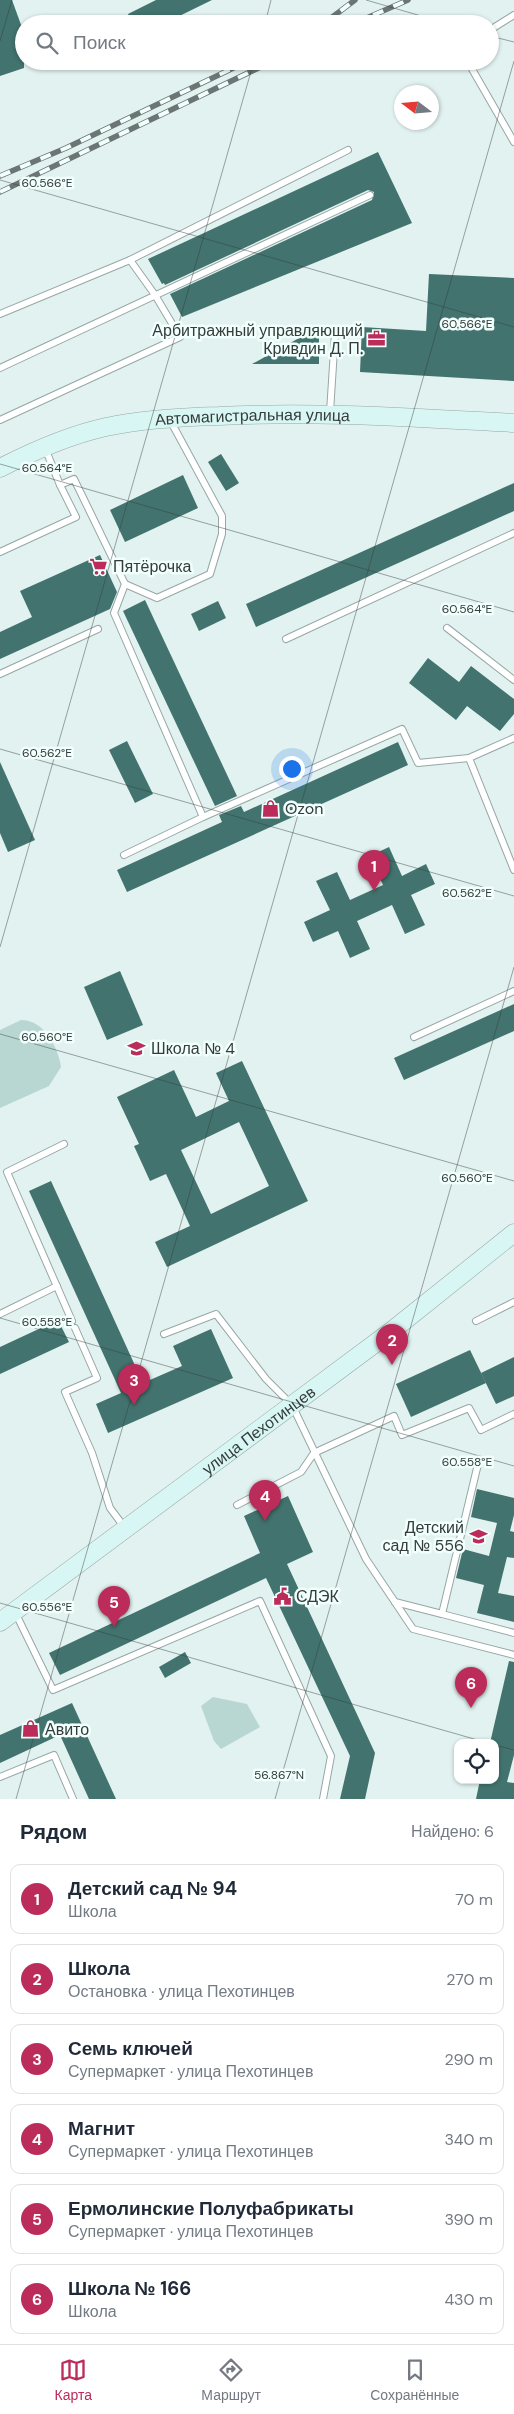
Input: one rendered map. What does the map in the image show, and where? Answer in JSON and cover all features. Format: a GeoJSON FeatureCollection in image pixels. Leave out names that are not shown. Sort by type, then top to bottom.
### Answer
{"type":"FeatureCollection","features":[{"type":"Feature","properties":{"kind":"main road","name":"Автомагистральная улица"},"geometry":{"type":"LineString","coordinates":[[0,468],[45,448],[103,428],[135,421],[270,413],[514,423]]}},
{"type":"Feature","properties":{"kind":"main road","name":"улица Пехотинцев"},"geometry":{"type":"LineString","coordinates":[[0,1622],[389,1333],[514,1233]]}},
{"type":"Feature","properties":{"kind":"lane"},"geometry":{"type":"LineString","coordinates":[[499,24],[514,15]]}},
{"type":"Feature","properties":{"kind":"lane"},"geometry":{"type":"LineString","coordinates":[[473,70],[514,142]]}},
{"type":"Feature","properties":{"kind":"lane"},"geometry":{"type":"LineString","coordinates":[[0,314],[130,260],[348,150]]}},
{"type":"Feature","properties":{"kind":"lane"},"geometry":{"type":"LineString","coordinates":[[0,368],[370,195]]}},
{"type":"Feature","properties":{"kind":"lane"},"geometry":{"type":"LineString","coordinates":[[0,420],[180,337],[155,295],[130,260]]}},
{"type":"Feature","properties":{"kind":"lane"},"geometry":{"type":"LineString","coordinates":[[330,414],[335,334]]}},
{"type":"Feature","properties":{"kind":"lane"},"geometry":{"type":"LineString","coordinates":[[60,485],[74,479],[125,584],[157,598],[210,574],[222,534],[222,516],[170,418]]}},
{"type":"Feature","properties":{"kind":"lane"},"geometry":{"type":"LineString","coordinates":[[0,552],[76,517],[45,448]]}},
{"type":"Feature","properties":{"kind":"lane"},"geometry":{"type":"LineString","coordinates":[[286,639],[514,533]]}},
{"type":"Feature","properties":{"kind":"lane"},"geometry":{"type":"LineString","coordinates":[[125,584],[114,613],[203,817]]}},
{"type":"Feature","properties":{"kind":"lane"},"geometry":{"type":"LineString","coordinates":[[446,628],[514,680]]}},
{"type":"Feature","properties":{"kind":"lane"},"geometry":{"type":"LineString","coordinates":[[0,674],[98,629]]}},
{"type":"Feature","properties":{"kind":"lane"},"geometry":{"type":"LineString","coordinates":[[124,855],[203,817],[402,729],[418,763],[469,758],[514,738]]}},
{"type":"Feature","properties":{"kind":"lane"},"geometry":{"type":"LineString","coordinates":[[469,758],[514,870]]}},
{"type":"Feature","properties":{"kind":"lane"},"geometry":{"type":"LineString","coordinates":[[414,1037],[514,991]]}},
{"type":"Feature","properties":{"kind":"lane"},"geometry":{"type":"LineString","coordinates":[[64,1144],[7,1172],[72,1321]]}},
{"type":"Feature","properties":{"kind":"lane"},"geometry":{"type":"LineString","coordinates":[[0,1314],[57,1286]]}},
{"type":"Feature","properties":{"kind":"lane"},"geometry":{"type":"LineString","coordinates":[[476,1321],[514,1302]]}},
{"type":"Feature","properties":{"kind":"lane"},"geometry":{"type":"LineString","coordinates":[[164,1334],[216,1314],[266,1378],[292,1405],[366,1559],[413,1628],[514,1655]]}},
{"type":"Feature","properties":{"kind":"lane"},"geometry":{"type":"LineString","coordinates":[[76,1328],[97,1378],[65,1392],[92,1453],[110,1508],[126,1528]]}},
{"type":"Feature","properties":{"kind":"lane"},"geometry":{"type":"LineString","coordinates":[[236,1505],[301,1472],[314,1453],[394,1416],[402,1434],[469,1408],[481,1430],[514,1414]]}},
{"type":"Feature","properties":{"kind":"lane"},"geometry":{"type":"LineString","coordinates":[[442,1614],[478,1464]]}},
{"type":"Feature","properties":{"kind":"lane"},"geometry":{"type":"LineString","coordinates":[[14,1611],[54,1690],[260,1601],[331,1756],[322,1799]]}},
{"type":"Feature","properties":{"kind":"lane"},"geometry":{"type":"LineString","coordinates":[[395,1602],[514,1633]]}},
{"type":"Feature","properties":{"kind":"lane"},"geometry":{"type":"LineString","coordinates":[[0,1778],[54,1755],[73,1799]]}},
{"type":"Feature","properties":{"kind":"shaded area"},"geometry":{"type":"Polygon","coordinates":[[[21,1020],[37,1025],[49,1036],[57,1051],[61,1067],[49,1086],[0,1108],[0,1030],[21,1020]]]}},
{"type":"Feature","properties":{"kind":"shaded area"},"geometry":{"type":"Polygon","coordinates":[[[213,1697],[247,1704],[260,1727],[221,1749],[214,1741],[201,1706],[213,1697]]]}},
{"type":"Feature","properties":{"kind":"building"},"geometry":{"type":"Polygon","coordinates":[[[0,0],[12,0],[17,15],[15,15],[15,70],[18,70],[0,76],[0,0]]]}},
{"type":"Feature","properties":{"kind":"building"},"geometry":{"type":"Polygon","coordinates":[[[156,0],[212,0],[181,15],[128,14],[156,0]]]}},
{"type":"Feature","properties":{"kind":"building"},"geometry":{"type":"Polygon","coordinates":[[[378,152],[412,223],[182,317],[170,294],[372,200],[374,192],[368,190],[165,285],[164,283],[162,284],[148,259],[378,152]]]}},
{"type":"Feature","properties":{"kind":"building"},"geometry":{"type":"Polygon","coordinates":[[[429,274],[514,278],[514,381],[360,372],[362,327],[426,331],[429,274]]]}},
{"type":"Feature","properties":{"kind":"building"},"geometry":{"type":"Polygon","coordinates":[[[319,327],[319,364],[252,364],[319,327]]]}},
{"type":"Feature","properties":{"kind":"building"},"geometry":{"type":"Polygon","coordinates":[[[221,454],[239,483],[226,491],[208,462],[221,454]]]}},
{"type":"Feature","properties":{"kind":"building"},"geometry":{"type":"Polygon","coordinates":[[[183,475],[198,508],[125,542],[110,510],[183,475]]]}},
{"type":"Feature","properties":{"kind":"building"},"geometry":{"type":"Polygon","coordinates":[[[514,483],[514,511],[256,627],[246,604],[514,483]]]}},
{"type":"Feature","properties":{"kind":"building"},"geometry":{"type":"Polygon","coordinates":[[[100,555],[117,592],[110,609],[0,659],[0,632],[32,617],[20,591],[100,555]]]}},
{"type":"Feature","properties":{"kind":"building"},"geometry":{"type":"Polygon","coordinates":[[[145,600],[237,796],[215,806],[123,611],[145,600]]]}},
{"type":"Feature","properties":{"kind":"building"},"geometry":{"type":"Polygon","coordinates":[[[218,601],[226,618],[199,631],[191,614],[218,601]]]}},
{"type":"Feature","properties":{"kind":"building"},"geometry":{"type":"Polygon","coordinates":[[[428,658],[459,682],[471,666],[514,699],[514,714],[500,731],[467,706],[456,720],[409,683],[428,658]]]}},
{"type":"Feature","properties":{"kind":"building"},"geometry":{"type":"Polygon","coordinates":[[[127,741],[153,794],[135,803],[109,750],[127,741]]]}},
{"type":"Feature","properties":{"kind":"building"},"geometry":{"type":"Polygon","coordinates":[[[398,742],[408,765],[127,892],[117,870],[222,822],[219,815],[241,806],[244,812],[398,742]]]}},
{"type":"Feature","properties":{"kind":"building"},"geometry":{"type":"Polygon","coordinates":[[[0,762],[35,840],[8,852],[0,833],[0,762]]]}},
{"type":"Feature","properties":{"kind":"building"},"geometry":{"type":"Polygon","coordinates":[[[389,847],[402,876],[426,864],[435,884],[411,895],[425,925],[405,934],[392,905],[357,921],[370,949],[350,958],[338,931],[313,942],[304,922],[330,910],[316,881],[337,872],[350,900],[383,885],[370,856],[389,847]]]}},
{"type":"Feature","properties":{"kind":"building"},"geometry":{"type":"Polygon","coordinates":[[[120,971],[143,1025],[107,1040],[84,987],[120,971]]]}},
{"type":"Feature","properties":{"kind":"building"},"geometry":{"type":"Polygon","coordinates":[[[514,1004],[514,1031],[404,1080],[394,1058],[514,1004]]]}},
{"type":"Feature","properties":{"kind":"building"},"geometry":{"type":"Polygon","coordinates":[[[242,1061],[308,1201],[167,1267],[155,1242],[190,1226],[166,1174],[150,1181],[134,1146],[139,1144],[117,1097],[174,1070],[196,1117],[229,1101],[216,1073],[242,1061]],[[239,1122],[181,1150],[211,1214],[269,1186],[239,1122]]]}},
{"type":"Feature","properties":{"kind":"building"},"geometry":{"type":"Polygon","coordinates":[[[51,1181],[143,1383],[182,1366],[173,1346],[211,1329],[233,1378],[108,1433],[96,1404],[121,1393],[29,1191],[51,1181]]]}},
{"type":"Feature","properties":{"kind":"building"},"geometry":{"type":"Polygon","coordinates":[[[58,1320],[69,1342],[0,1374],[0,1347],[58,1320]]]}},
{"type":"Feature","properties":{"kind":"building"},"geometry":{"type":"Polygon","coordinates":[[[470,1350],[486,1383],[411,1417],[396,1384],[470,1350]]]}},
{"type":"Feature","properties":{"kind":"building"},"geometry":{"type":"Polygon","coordinates":[[[514,1357],[514,1396],[496,1404],[481,1373],[514,1357]]]}},
{"type":"Feature","properties":{"kind":"building"},"geometry":{"type":"Polygon","coordinates":[[[477,1489],[514,1498],[514,1515],[510,1531],[514,1532],[514,1558],[507,1557],[498,1593],[514,1596],[514,1622],[477,1613],[484,1585],[456,1578],[463,1549],[489,1556],[497,1523],[471,1517],[477,1489]]]}},
{"type":"Feature","properties":{"kind":"building"},"geometry":{"type":"Polygon","coordinates":[[[288,1496],[313,1552],[287,1564],[375,1753],[365,1799],[340,1799],[350,1756],[266,1578],[60,1675],[49,1653],[260,1553],[244,1516],[288,1496]]]}},
{"type":"Feature","properties":{"kind":"building"},"geometry":{"type":"Polygon","coordinates":[[[185,1652],[191,1663],[165,1678],[159,1667],[185,1652]]]}},
{"type":"Feature","properties":{"kind":"building"},"geometry":{"type":"Polygon","coordinates":[[[509,1661],[514,1662],[514,1755],[507,1782],[514,1783],[514,1799],[476,1799],[479,1784],[499,1784],[499,1739],[491,1739],[509,1661]]]}},
{"type":"Feature","properties":{"kind":"building"},"geometry":{"type":"Polygon","coordinates":[[[72,1703],[116,1799],[89,1799],[60,1735],[0,1763],[0,1735],[72,1703]]]}},
{"type":"Feature","properties":{"kind":"railway"},"geometry":{"type":"LineString","coordinates":[[335,15],[355,0]]}},
{"type":"Feature","properties":{"kind":"railway"},"geometry":{"type":"LineString","coordinates":[[374,15],[408,0]]}},
{"type":"Feature","properties":{"kind":"railway"},"geometry":{"type":"LineString","coordinates":[[0,176],[66,148],[229,70]]}},
{"type":"Feature","properties":{"kind":"railway"},"geometry":{"type":"LineString","coordinates":[[0,192],[254,70]]}},
{"type":"Feature","properties":{"kind":"place","name":"Арбитражный управляющий Кривдин Д. П."},"geometry":{"type":"Point","coordinates":[377,339]}},
{"type":"Feature","properties":{"kind":"place","name":"Пятёрочка"},"geometry":{"type":"Point","coordinates":[99,566]}},
{"type":"Feature","properties":{"kind":"place","name":"Ozon"},"geometry":{"type":"Point","coordinates":[271,808]}},
{"type":"Feature","properties":{"kind":"place","name":"Детский сад № 94"},"geometry":{"type":"Point","coordinates":[374,891]}},
{"type":"Feature","properties":{"kind":"place","name":"Школа № 4"},"geometry":{"type":"Point","coordinates":[137,1048]}},
{"type":"Feature","properties":{"kind":"place","name":"Школа"},"geometry":{"type":"Point","coordinates":[392,1365]}},
{"type":"Feature","properties":{"kind":"place","name":"Семь ключей"},"geometry":{"type":"Point","coordinates":[134,1405]}},
{"type":"Feature","properties":{"kind":"place","name":"Магнит"},"geometry":{"type":"Point","coordinates":[265,1521]}},
{"type":"Feature","properties":{"kind":"place","name":"Детский сад № 556"},"geometry":{"type":"Point","coordinates":[478,1536]}},
{"type":"Feature","properties":{"kind":"place","name":"СДЭК"},"geometry":{"type":"Point","coordinates":[282,1596]}},
{"type":"Feature","properties":{"kind":"place","name":"Ермолинские Полуфабрикаты"},"geometry":{"type":"Point","coordinates":[114,1627]}},
{"type":"Feature","properties":{"kind":"place","name":"Школа № 166"},"geometry":{"type":"Point","coordinates":[471,1708]}},
{"type":"Feature","properties":{"kind":"place","name":"Авито"},"geometry":{"type":"Point","coordinates":[31,1729]}}]}
